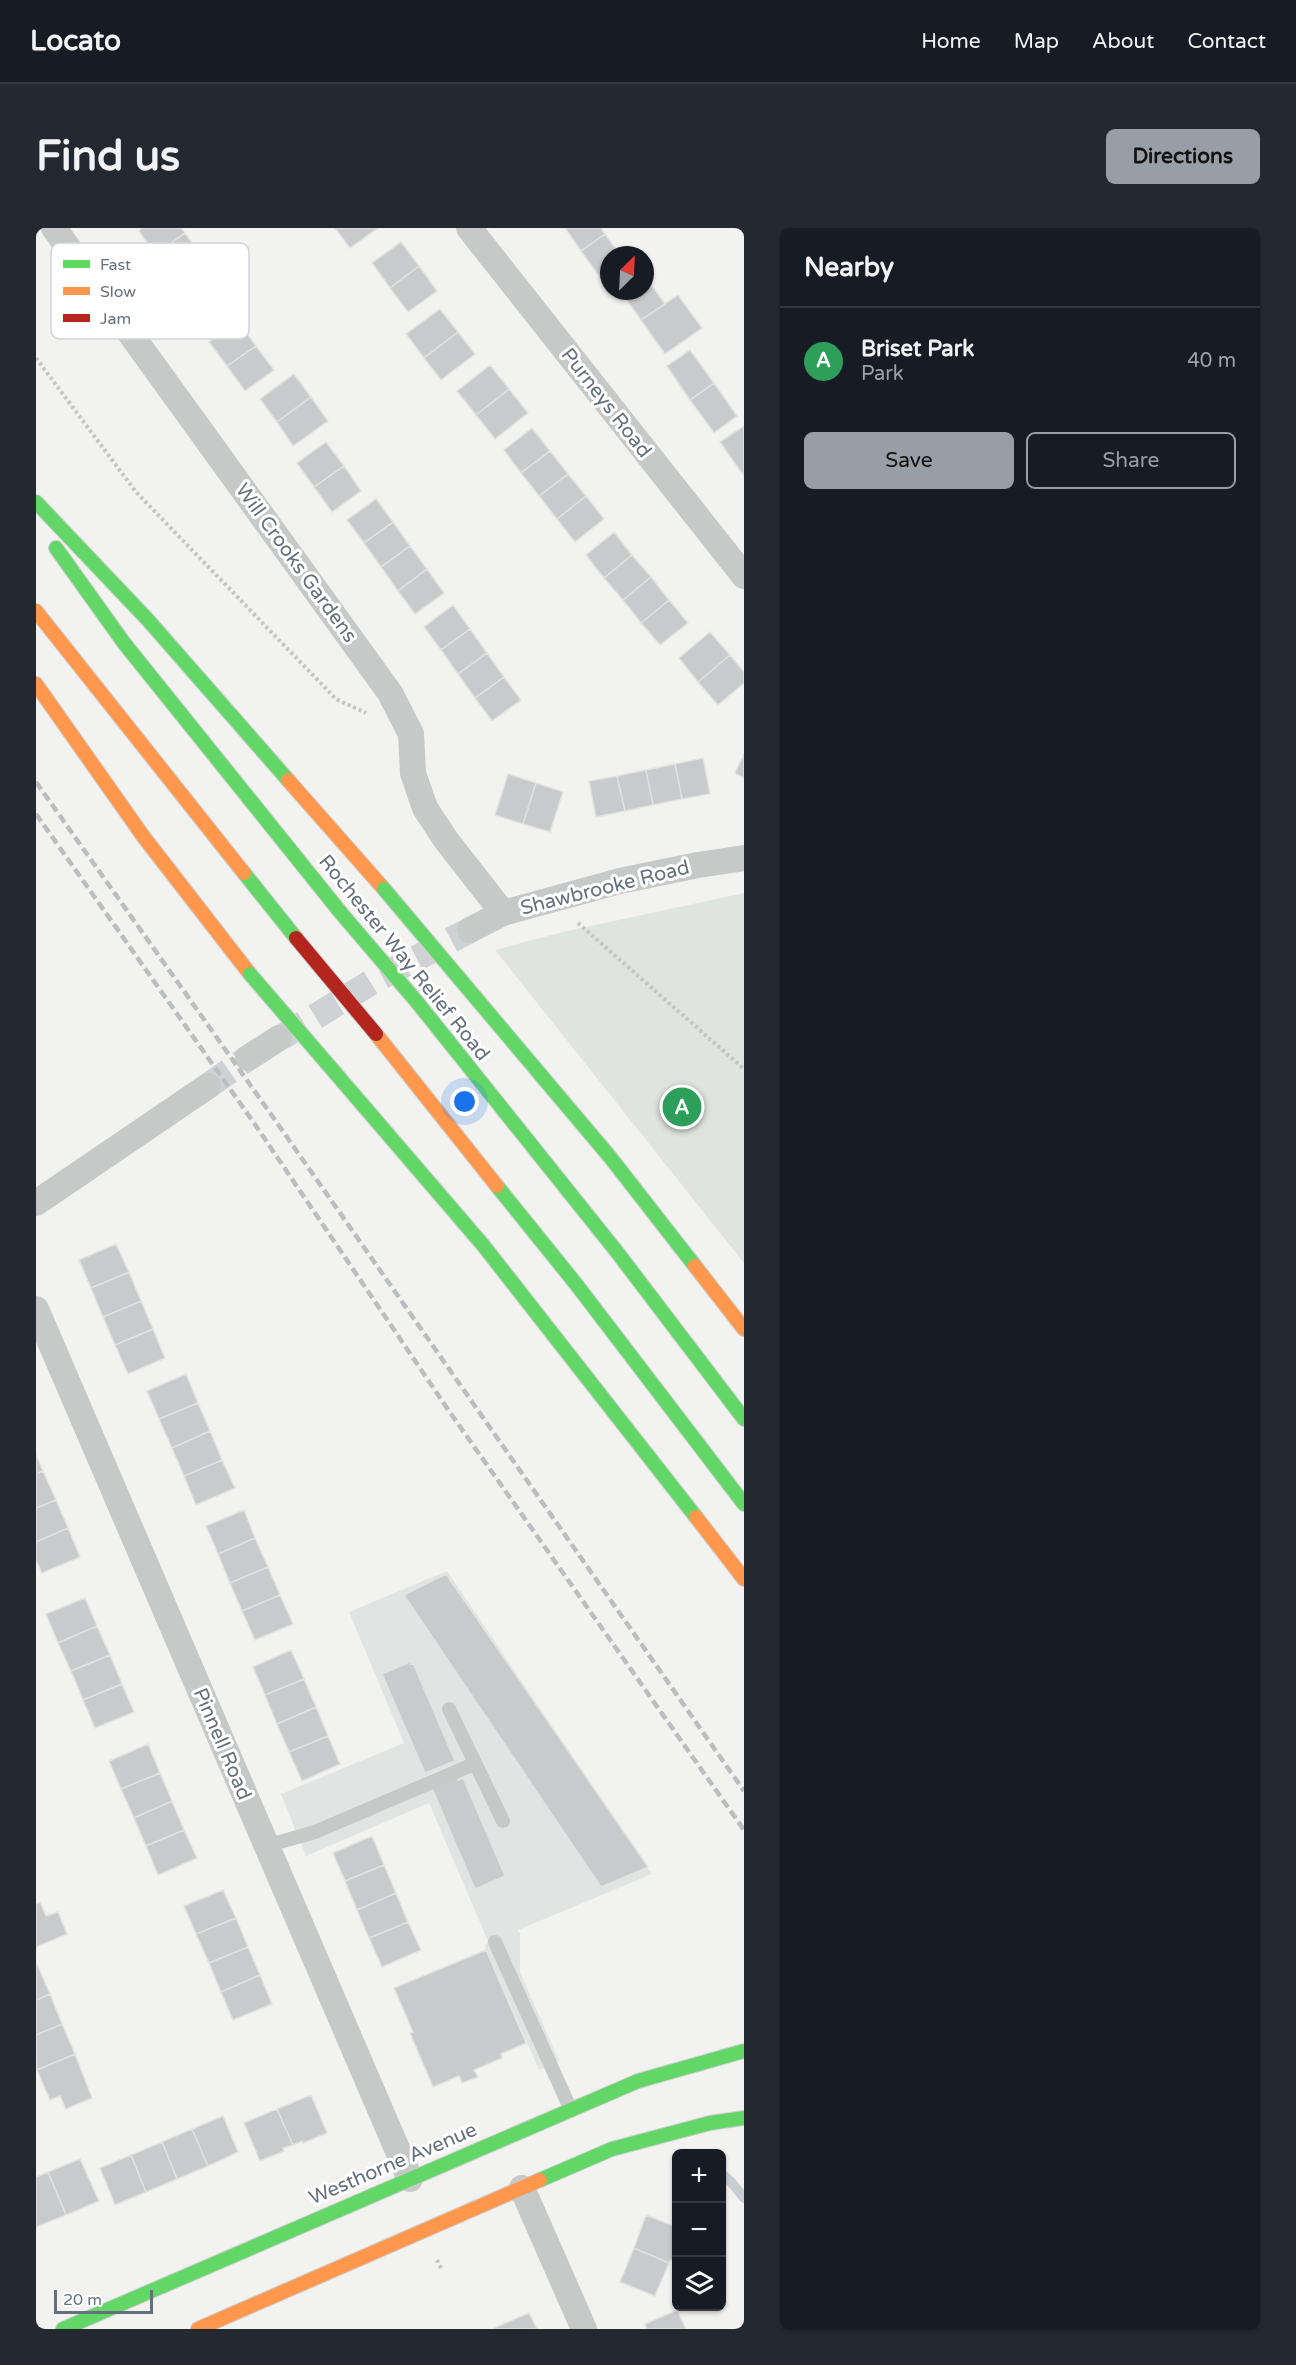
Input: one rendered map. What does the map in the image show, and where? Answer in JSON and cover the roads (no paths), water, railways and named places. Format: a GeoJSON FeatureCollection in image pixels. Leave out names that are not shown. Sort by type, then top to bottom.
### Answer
{"type":"FeatureCollection","features":[{"type":"Feature","properties":{"kind":"highway"},"geometry":{"type":"LineString","coordinates":[[36,502],[148,620],[384,889],[610,1157],[744,1329]]}},
{"type":"Feature","properties":{"kind":"highway","name":"Rochester Way Relief Road"},"geometry":{"type":"LineString","coordinates":[[43,530],[124,643],[341,913],[417,1002],[617,1252],[744,1419]]}},
{"type":"Feature","properties":{"kind":"highway"},"geometry":{"type":"LineString","coordinates":[[36,611],[103,698],[584,1294],[744,1504]]}},
{"type":"Feature","properties":{"kind":"highway"},"geometry":{"type":"LineString","coordinates":[[36,684],[142,836],[250,974],[483,1245],[744,1579]]}},
{"type":"Feature","properties":{"kind":"highway","name":"Westhorne Avenue"},"geometry":{"type":"LineString","coordinates":[[63,2329],[638,2081],[744,2050]]}},
{"type":"Feature","properties":{"kind":"highway"},"geometry":{"type":"LineString","coordinates":[[198,2329],[612,2149],[710,2123],[744,2118]]}},
{"type":"Feature","properties":{"kind":"street","name":"Will Crooks Gardens"},"geometry":{"type":"LineString","coordinates":[[54,228],[65,243]]}},
{"type":"Feature","properties":{"kind":"street","name":"Purneys Road"},"geometry":{"type":"LineString","coordinates":[[470,228],[744,576]]}},
{"type":"Feature","properties":{"kind":"street","name":"Will Crooks Gardens"},"geometry":{"type":"LineString","coordinates":[[134,339],[390,693],[411,735],[413,772],[426,808],[458,856],[503,914]]}},
{"type":"Feature","properties":{"kind":"street","name":"Shawbrooke Road"},"geometry":{"type":"LineString","coordinates":[[470,930],[503,914],[552,899],[631,879],[744,858]]}},
{"type":"Feature","properties":{"kind":"street"},"geometry":{"type":"LineString","coordinates":[[248,1058],[279,1038]]}},
{"type":"Feature","properties":{"kind":"street"},"geometry":{"type":"LineString","coordinates":[[36,1203],[208,1086]]}},
{"type":"Feature","properties":{"kind":"street","name":"Pinnell Road"},"geometry":{"type":"LineString","coordinates":[[36,1309],[410,2179]]}},
{"type":"Feature","properties":{"kind":"street"},"geometry":{"type":"LineString","coordinates":[[522,2188],[584,2329]]}},
{"type":"Feature","properties":{"kind":"lane"},"geometry":{"type":"LineString","coordinates":[[448,1709],[503,1821]]}},
{"type":"Feature","properties":{"kind":"lane"},"geometry":{"type":"LineString","coordinates":[[266,1846],[315,1832],[474,1764]]}},
{"type":"Feature","properties":{"kind":"lane"},"geometry":{"type":"LineString","coordinates":[[495,1942],[571,2110]]}},
{"type":"Feature","properties":{"kind":"waterway"},"geometry":{"type":"LineString","coordinates":[[726,2178],[744,2198]]}},
{"type":"Feature","properties":{"kind":"tunnel"},"geometry":{"type":"LineString","coordinates":[[282,1037],[375,980],[470,930]]}},
{"type":"Feature","properties":{"kind":"tunnel"},"geometry":{"type":"LineString","coordinates":[[208,1086],[248,1058]]}},
{"type":"Feature","properties":{"kind":"railway"},"geometry":{"type":"LineString","coordinates":[[36,782],[744,1791]]}},
{"type":"Feature","properties":{"kind":"railway"},"geometry":{"type":"LineString","coordinates":[[36,814],[254,1123],[449,1411],[744,1830]]}},
{"type":"Feature","properties":{"kind":"place","name":"Briset Park"},"geometry":{"type":"Point","coordinates":[682,1107]}}]}
